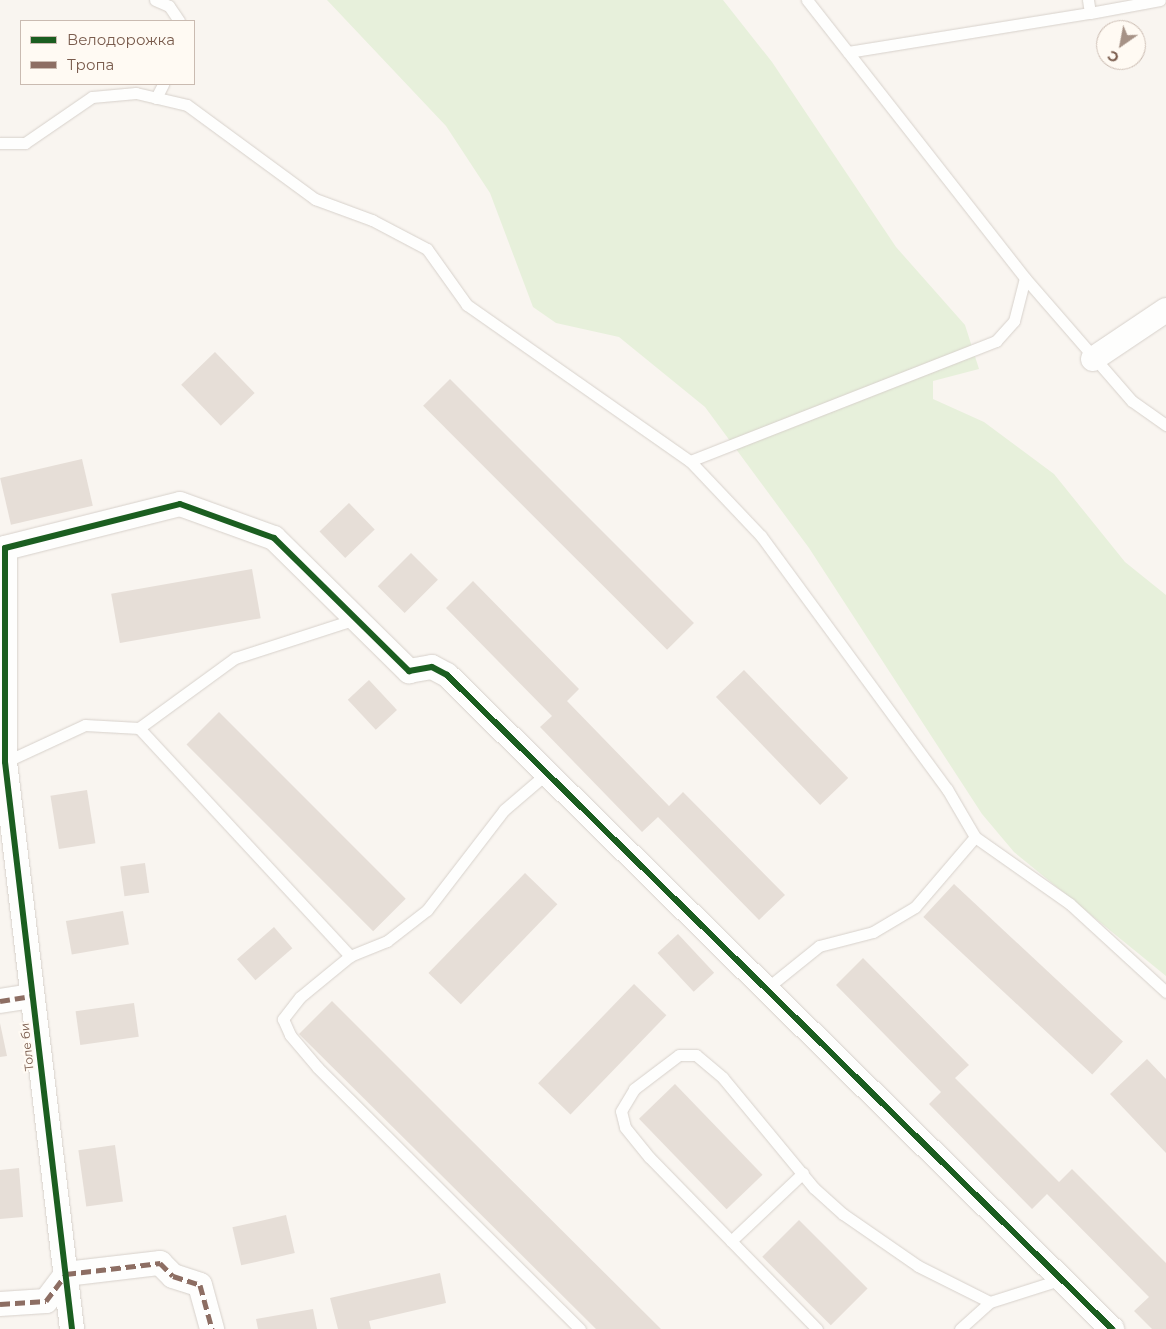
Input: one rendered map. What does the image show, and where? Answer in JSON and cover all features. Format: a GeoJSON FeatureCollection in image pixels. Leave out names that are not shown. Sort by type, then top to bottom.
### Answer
{"type":"FeatureCollection","features":[{"type":"Feature","properties":{"kind":"street"},"geometry":{"type":"LineString","coordinates":[[1093,358],[1166,310]]}},
{"type":"Feature","properties":{"kind":"street","name":"Толе би"},"geometry":{"type":"LineString","coordinates":[[72,1329],[5,762],[3,728],[5,548],[180,504],[274,538],[356,619]]}},
{"type":"Feature","properties":{"kind":"street"},"geometry":{"type":"LineString","coordinates":[[356,619],[410,672],[432,667],[447,675],[1112,1329]]}},
{"type":"Feature","properties":{"kind":"street"},"geometry":{"type":"LineString","coordinates":[[0,1000],[32,996]]}},
{"type":"Feature","properties":{"kind":"street"},"geometry":{"type":"LineString","coordinates":[[0,1304],[46,1301],[66,1274],[160,1263],[173,1276],[200,1285],[212,1329]]}},
{"type":"Feature","properties":{"kind":"lane"},"geometry":{"type":"LineString","coordinates":[[155,0],[169,6],[178,20]]}},
{"type":"Feature","properties":{"kind":"lane"},"geometry":{"type":"LineString","coordinates":[[807,0],[1025,278],[1093,358],[1132,400],[1166,425]]}},
{"type":"Feature","properties":{"kind":"lane"},"geometry":{"type":"LineString","coordinates":[[1088,0],[1090,13]]}},
{"type":"Feature","properties":{"kind":"lane"},"geometry":{"type":"LineString","coordinates":[[848,52],[1160,0]]}},
{"type":"Feature","properties":{"kind":"lane"},"geometry":{"type":"LineString","coordinates":[[156,98],[162,85]]}},
{"type":"Feature","properties":{"kind":"lane"},"geometry":{"type":"LineString","coordinates":[[0,142],[25,143],[92,97],[136,93],[187,105],[315,199],[372,220],[427,249],[468,305],[690,461],[785,568],[947,789],[975,837],[1070,904],[1166,992]]}},
{"type":"Feature","properties":{"kind":"lane"},"geometry":{"type":"LineString","coordinates":[[690,461],[996,340],[1014,321],[1025,278]]}},
{"type":"Feature","properties":{"kind":"lane"},"geometry":{"type":"LineString","coordinates":[[5,762],[85,725],[139,728],[235,658],[356,619]]}},
{"type":"Feature","properties":{"kind":"lane"},"geometry":{"type":"LineString","coordinates":[[139,728],[350,956]]}},
{"type":"Feature","properties":{"kind":"lane"},"geometry":{"type":"LineString","coordinates":[[546,774],[504,810],[426,910],[387,941],[350,956],[300,997],[284,1019],[290,1035],[580,1329]]}},
{"type":"Feature","properties":{"kind":"lane"},"geometry":{"type":"LineString","coordinates":[[767,988],[819,946],[873,932],[915,907],[975,837]]}},
{"type":"Feature","properties":{"kind":"lane"},"geometry":{"type":"LineString","coordinates":[[817,1329],[731,1241],[625,1127],[621,1111],[634,1089],[679,1055],[696,1055],[723,1078],[803,1173],[843,1214],[903,1255],[990,1302]]}},
{"type":"Feature","properties":{"kind":"lane"},"geometry":{"type":"LineString","coordinates":[[731,1241],[803,1173]]}},
{"type":"Feature","properties":{"kind":"lane"},"geometry":{"type":"LineString","coordinates":[[960,1329],[990,1302],[1062,1279]]}},
{"type":"Feature","properties":{"kind":"green space"},"geometry":{"type":"Polygon","coordinates":[[[327,0],[723,0],[772,62],[896,247],[965,325],[979,369],[933,381],[933,399],[984,422],[1054,474],[1125,562],[1166,595],[1166,976],[1014,852],[982,814],[809,548],[705,407],[619,337],[556,323],[533,307],[490,193],[446,126],[327,0]]]}},
{"type":"Feature","properties":{"kind":"building"},"geometry":{"type":"Polygon","coordinates":[[[215,352],[255,393],[221,426],[181,385],[215,352]]]}},
{"type":"Feature","properties":{"kind":"building"},"geometry":{"type":"Polygon","coordinates":[[[450,379],[694,623],[667,650],[423,406],[450,379]]]}},
{"type":"Feature","properties":{"kind":"building"},"geometry":{"type":"Polygon","coordinates":[[[82,459],[93,506],[11,525],[0,478],[82,459]]]}},
{"type":"Feature","properties":{"kind":"building"},"geometry":{"type":"Polygon","coordinates":[[[349,503],[375,530],[345,558],[320,531],[349,503]]]}},
{"type":"Feature","properties":{"kind":"building"},"geometry":{"type":"Polygon","coordinates":[[[411,553],[438,580],[405,613],[378,586],[411,553]]]}},
{"type":"Feature","properties":{"kind":"building"},"geometry":{"type":"Polygon","coordinates":[[[252,569],[261,618],[120,643],[111,594],[252,569]]]}},
{"type":"Feature","properties":{"kind":"building"},"geometry":{"type":"Polygon","coordinates":[[[473,581],[579,689],[567,701],[669,806],[683,792],[785,895],[759,920],[658,817],[642,832],[540,727],[552,716],[446,608],[473,581]]]}},
{"type":"Feature","properties":{"kind":"building"},"geometry":{"type":"Polygon","coordinates":[[[744,670],[848,778],[820,805],[716,697],[744,670]]]}},
{"type":"Feature","properties":{"kind":"building"},"geometry":{"type":"Polygon","coordinates":[[[369,680],[397,710],[376,730],[348,700],[369,680]]]}},
{"type":"Feature","properties":{"kind":"building"},"geometry":{"type":"Polygon","coordinates":[[[219,712],[406,899],[373,931],[186,745],[219,712]]]}},
{"type":"Feature","properties":{"kind":"building"},"geometry":{"type":"Polygon","coordinates":[[[87,790],[95,843],[59,849],[50,796],[87,790]]]}},
{"type":"Feature","properties":{"kind":"building"},"geometry":{"type":"Polygon","coordinates":[[[145,863],[149,893],[124,896],[120,866],[145,863]]]}},
{"type":"Feature","properties":{"kind":"building"},"geometry":{"type":"Polygon","coordinates":[[[525,873],[557,904],[461,1004],[428,973],[525,873]]]}},
{"type":"Feature","properties":{"kind":"building"},"geometry":{"type":"Polygon","coordinates":[[[954,884],[1123,1042],[1092,1074],[923,917],[954,884]]]}},
{"type":"Feature","properties":{"kind":"building"},"geometry":{"type":"Polygon","coordinates":[[[123,911],[129,944],[72,955],[66,921],[123,911]]]}},
{"type":"Feature","properties":{"kind":"building"},"geometry":{"type":"Polygon","coordinates":[[[274,927],[292,948],[255,980],[237,959],[274,927]]]}},
{"type":"Feature","properties":{"kind":"building"},"geometry":{"type":"Polygon","coordinates":[[[678,934],[714,973],[694,992],[658,953],[678,934]]]}},
{"type":"Feature","properties":{"kind":"building"},"geometry":{"type":"Polygon","coordinates":[[[863,958],[969,1065],[955,1078],[1059,1182],[1072,1169],[1166,1263],[1166,1329],[1152,1329],[1134,1311],[1149,1297],[1047,1194],[1032,1209],[929,1104],[941,1092],[836,985],[863,958]]]}},
{"type":"Feature","properties":{"kind":"building"},"geometry":{"type":"Polygon","coordinates":[[[634,984],[666,1015],[571,1115],[538,1083],[634,984]]]}},
{"type":"Feature","properties":{"kind":"building"},"geometry":{"type":"Polygon","coordinates":[[[332,1001],[661,1329],[596,1329],[299,1034],[332,1001]]]}},
{"type":"Feature","properties":{"kind":"building"},"geometry":{"type":"Polygon","coordinates":[[[134,1003],[139,1037],[80,1045],[76,1011],[134,1003]]]}},
{"type":"Feature","properties":{"kind":"building"},"geometry":{"type":"Polygon","coordinates":[[[0,1023],[7,1056],[0,1057],[0,1023]]]}},
{"type":"Feature","properties":{"kind":"building"},"geometry":{"type":"Polygon","coordinates":[[[1147,1059],[1166,1079],[1166,1153],[1110,1094],[1147,1059]]]}},
{"type":"Feature","properties":{"kind":"building"},"geometry":{"type":"Polygon","coordinates":[[[675,1084],[763,1175],[727,1209],[639,1119],[675,1084]]]}},
{"type":"Feature","properties":{"kind":"building"},"geometry":{"type":"Polygon","coordinates":[[[115,1145],[123,1201],[86,1207],[78,1150],[115,1145]]]}},
{"type":"Feature","properties":{"kind":"building"},"geometry":{"type":"Polygon","coordinates":[[[19,1168],[23,1217],[0,1219],[0,1170],[19,1168]]]}},
{"type":"Feature","properties":{"kind":"building"},"geometry":{"type":"Polygon","coordinates":[[[286,1215],[295,1253],[241,1265],[232,1227],[286,1215]]]}},
{"type":"Feature","properties":{"kind":"building"},"geometry":{"type":"Polygon","coordinates":[[[799,1220],[868,1289],[831,1325],[762,1257],[799,1220]]]}},
{"type":"Feature","properties":{"kind":"building"},"geometry":{"type":"Polygon","coordinates":[[[440,1273],[446,1303],[369,1321],[371,1329],[338,1329],[330,1298],[440,1273]]]}},
{"type":"Feature","properties":{"kind":"building"},"geometry":{"type":"Polygon","coordinates":[[[313,1309],[317,1329],[258,1329],[256,1319],[313,1309]]]}},
{"type":"Feature","properties":{"kind":"marked path"},"geometry":{"type":"LineString","coordinates":[[0,1001],[32,996]]}},
{"type":"Feature","properties":{"kind":"marked path"},"geometry":{"type":"LineString","coordinates":[[0,1304],[46,1301],[66,1274],[160,1263],[173,1276],[200,1285],[212,1329]]}},
{"type":"Feature","properties":{"kind":"cycle path"},"geometry":{"type":"LineString","coordinates":[[72,1329],[5,762],[5,548],[180,504],[274,538],[409,671],[432,667],[447,675],[1112,1329]]}}]}
